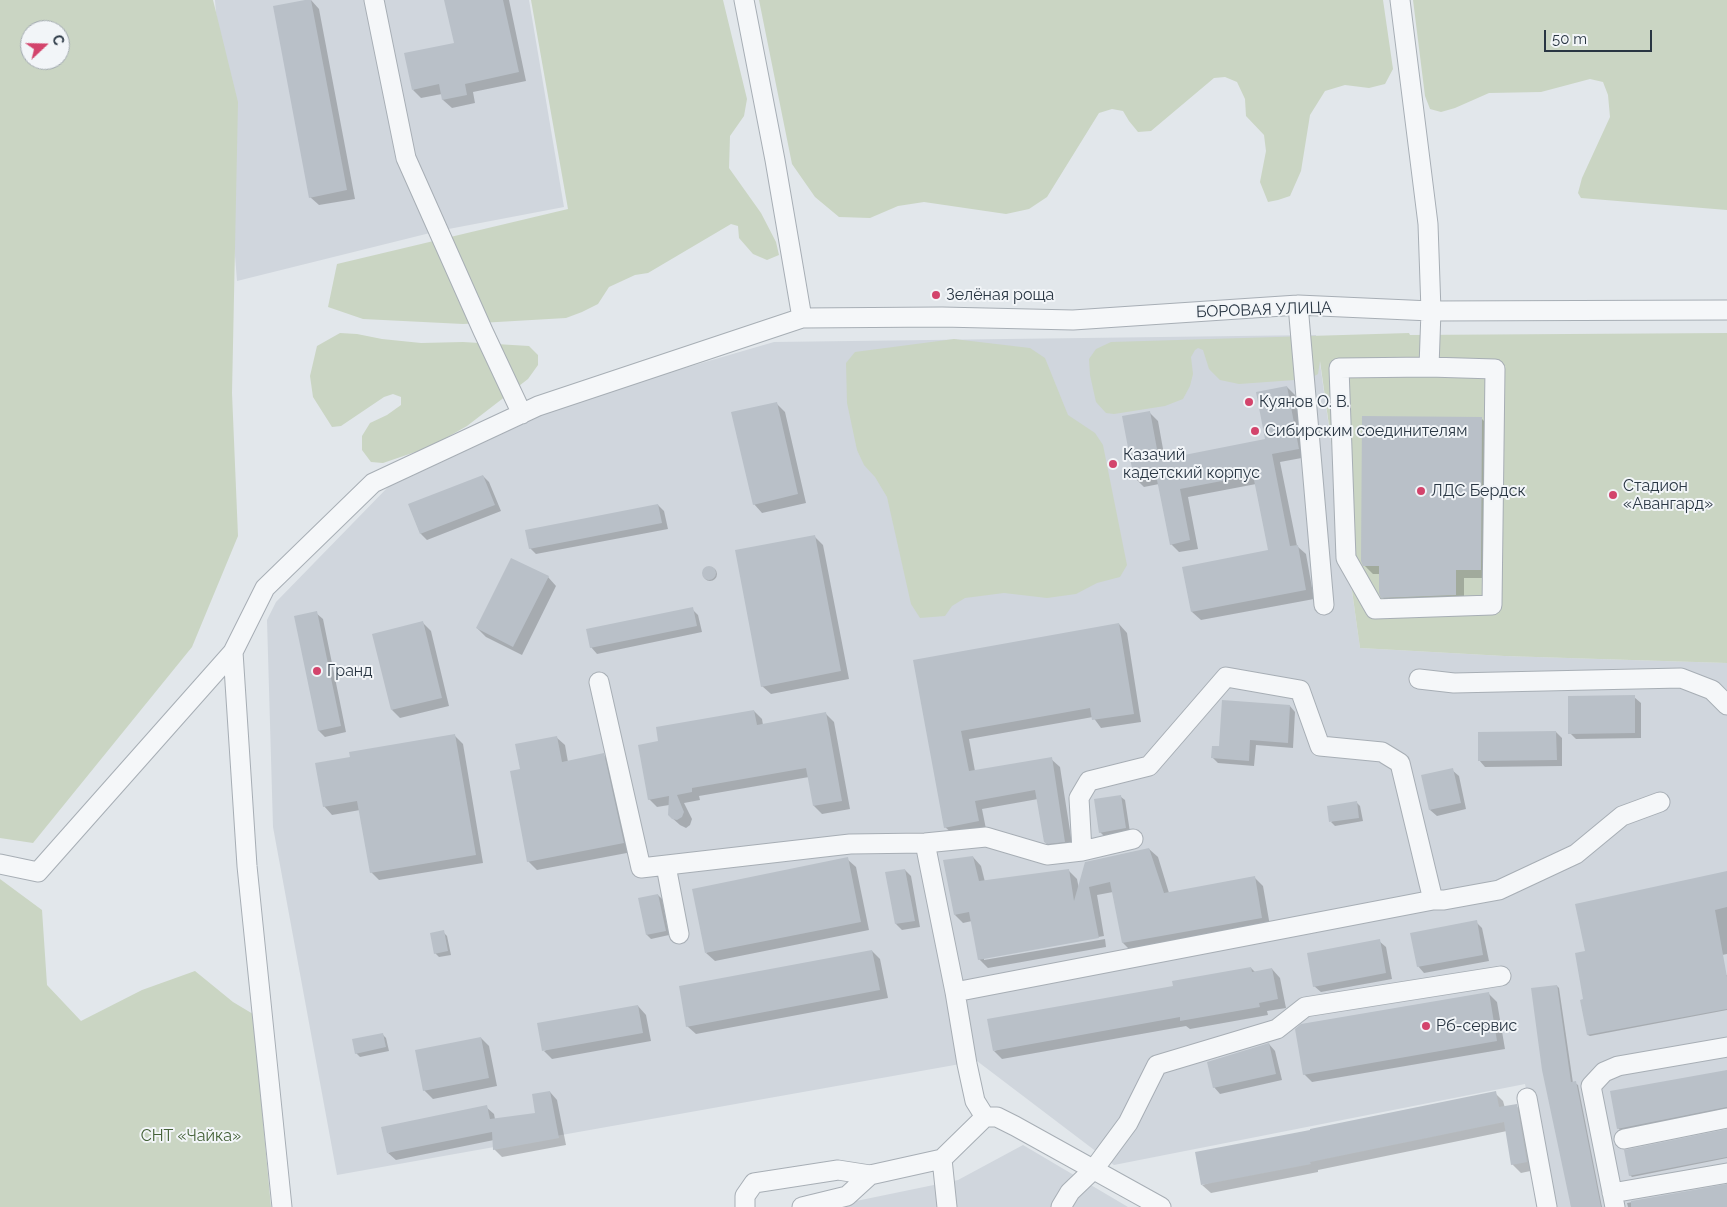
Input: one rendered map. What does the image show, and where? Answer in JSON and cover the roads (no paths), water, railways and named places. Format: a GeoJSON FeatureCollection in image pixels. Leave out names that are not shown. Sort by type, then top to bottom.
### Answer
{"type":"FeatureCollection","features":[{"type":"Feature","properties":{"kind":"street"},"geometry":{"type":"LineString","coordinates":[[374,0],[406,158],[482,332],[522,414]]}},
{"type":"Feature","properties":{"kind":"street"},"geometry":{"type":"LineString","coordinates":[[744,0],[775,160],[802,318]]}},
{"type":"Feature","properties":{"kind":"street"},"geometry":{"type":"LineString","coordinates":[[1400,0],[1428,224],[1431,311],[1429,367]]}},
{"type":"Feature","properties":{"kind":"street"},"geometry":{"type":"LineString","coordinates":[[1298,305],[1324,605]]}},
{"type":"Feature","properties":{"kind":"street","name":"БОРОВАЯ УЛИЦА"},"geometry":{"type":"LineString","coordinates":[[0,864],[38,872],[233,652],[265,588],[374,483],[538,406],[802,318],[1074,320],[1298,305],[1431,311],[1727,310]]}},
{"type":"Feature","properties":{"kind":"street"},"geometry":{"type":"LineString","coordinates":[[1429,367],[1495,369],[1492,605],[1375,609],[1346,558],[1340,368],[1429,367]]}},
{"type":"Feature","properties":{"kind":"street"},"geometry":{"type":"LineString","coordinates":[[233,652],[247,866],[282,1207]]}},
{"type":"Feature","properties":{"kind":"street"},"geometry":{"type":"LineString","coordinates":[[1082,851],[1079,798],[1089,781],[1149,766],[1226,677],[1300,690],[1320,746],[1382,752],[1400,764],[1433,900]]}},
{"type":"Feature","properties":{"kind":"street"},"geometry":{"type":"LineString","coordinates":[[1419,679],[1454,683],[1681,678],[1720,690],[1727,705]]}},
{"type":"Feature","properties":{"kind":"street"},"geometry":{"type":"LineString","coordinates":[[599,682],[641,868],[850,844],[924,843],[986,837],[1047,855],[1082,851],[1133,839]]}},
{"type":"Feature","properties":{"kind":"street"},"geometry":{"type":"LineString","coordinates":[[955,992],[1433,900],[1444,900],[1499,890],[1576,854],[1622,816],[1660,802]]}},
{"type":"Feature","properties":{"kind":"street"},"geometry":{"type":"LineString","coordinates":[[924,843],[975,1100],[985,1117]]}},
{"type":"Feature","properties":{"kind":"street"},"geometry":{"type":"LineString","coordinates":[[666,866],[679,934]]}},
{"type":"Feature","properties":{"kind":"street"},"geometry":{"type":"LineString","coordinates":[[1061,1207],[1070,1192],[1094,1170],[1128,1123],[1156,1065],[1278,1029],[1304,1007],[1501,976]]}},
{"type":"Feature","properties":{"kind":"street"},"geometry":{"type":"LineString","coordinates":[[1727,1047],[1618,1066],[1604,1072],[1591,1086],[1613,1200],[1727,1173]]}},
{"type":"Feature","properties":{"kind":"street"},"geometry":{"type":"LineString","coordinates":[[1527,1098],[1547,1207]]}},
{"type":"Feature","properties":{"kind":"street"},"geometry":{"type":"LineString","coordinates":[[745,1207],[745,1196],[754,1183],[838,1170],[870,1175],[942,1158],[985,1117],[997,1117],[1161,1207]]}},
{"type":"Feature","properties":{"kind":"street"},"geometry":{"type":"LineString","coordinates":[[1624,1139],[1727,1118]]}},
{"type":"Feature","properties":{"kind":"street"},"geometry":{"type":"LineString","coordinates":[[942,1158],[947,1207]]}},
{"type":"Feature","properties":{"kind":"street"},"geometry":{"type":"LineString","coordinates":[[802,1207],[847,1196],[870,1175]]}},
{"type":"Feature","properties":{"kind":"place","name":"Зелёная роща"},"geometry":{"type":"Point","coordinates":[936,295]}},
{"type":"Feature","properties":{"kind":"place","name":"Куянов О. В."},"geometry":{"type":"Point","coordinates":[1249,402]}},
{"type":"Feature","properties":{"kind":"place","name":"Сибирским соединителям"},"geometry":{"type":"Point","coordinates":[1255,431]}},
{"type":"Feature","properties":{"kind":"place","name":"Казачий кадетский корпус"},"geometry":{"type":"Point","coordinates":[1113,464]}},
{"type":"Feature","properties":{"kind":"place","name":"ЛДС Бердск"},"geometry":{"type":"Point","coordinates":[1421,491]}},
{"type":"Feature","properties":{"kind":"place","name":"Стадион «Авангард»"},"geometry":{"type":"Point","coordinates":[1613,495]}},
{"type":"Feature","properties":{"kind":"place","name":"Гранд"},"geometry":{"type":"Point","coordinates":[317,671]}},
{"type":"Feature","properties":{"kind":"place","name":"Рб-сервис"},"geometry":{"type":"Point","coordinates":[1426,1026]}},
{"type":"Feature","properties":{"kind":"park label","name":"СНТ «Чайка»"},"geometry":{"type":"Point","coordinates":[191,1136]}}]}
